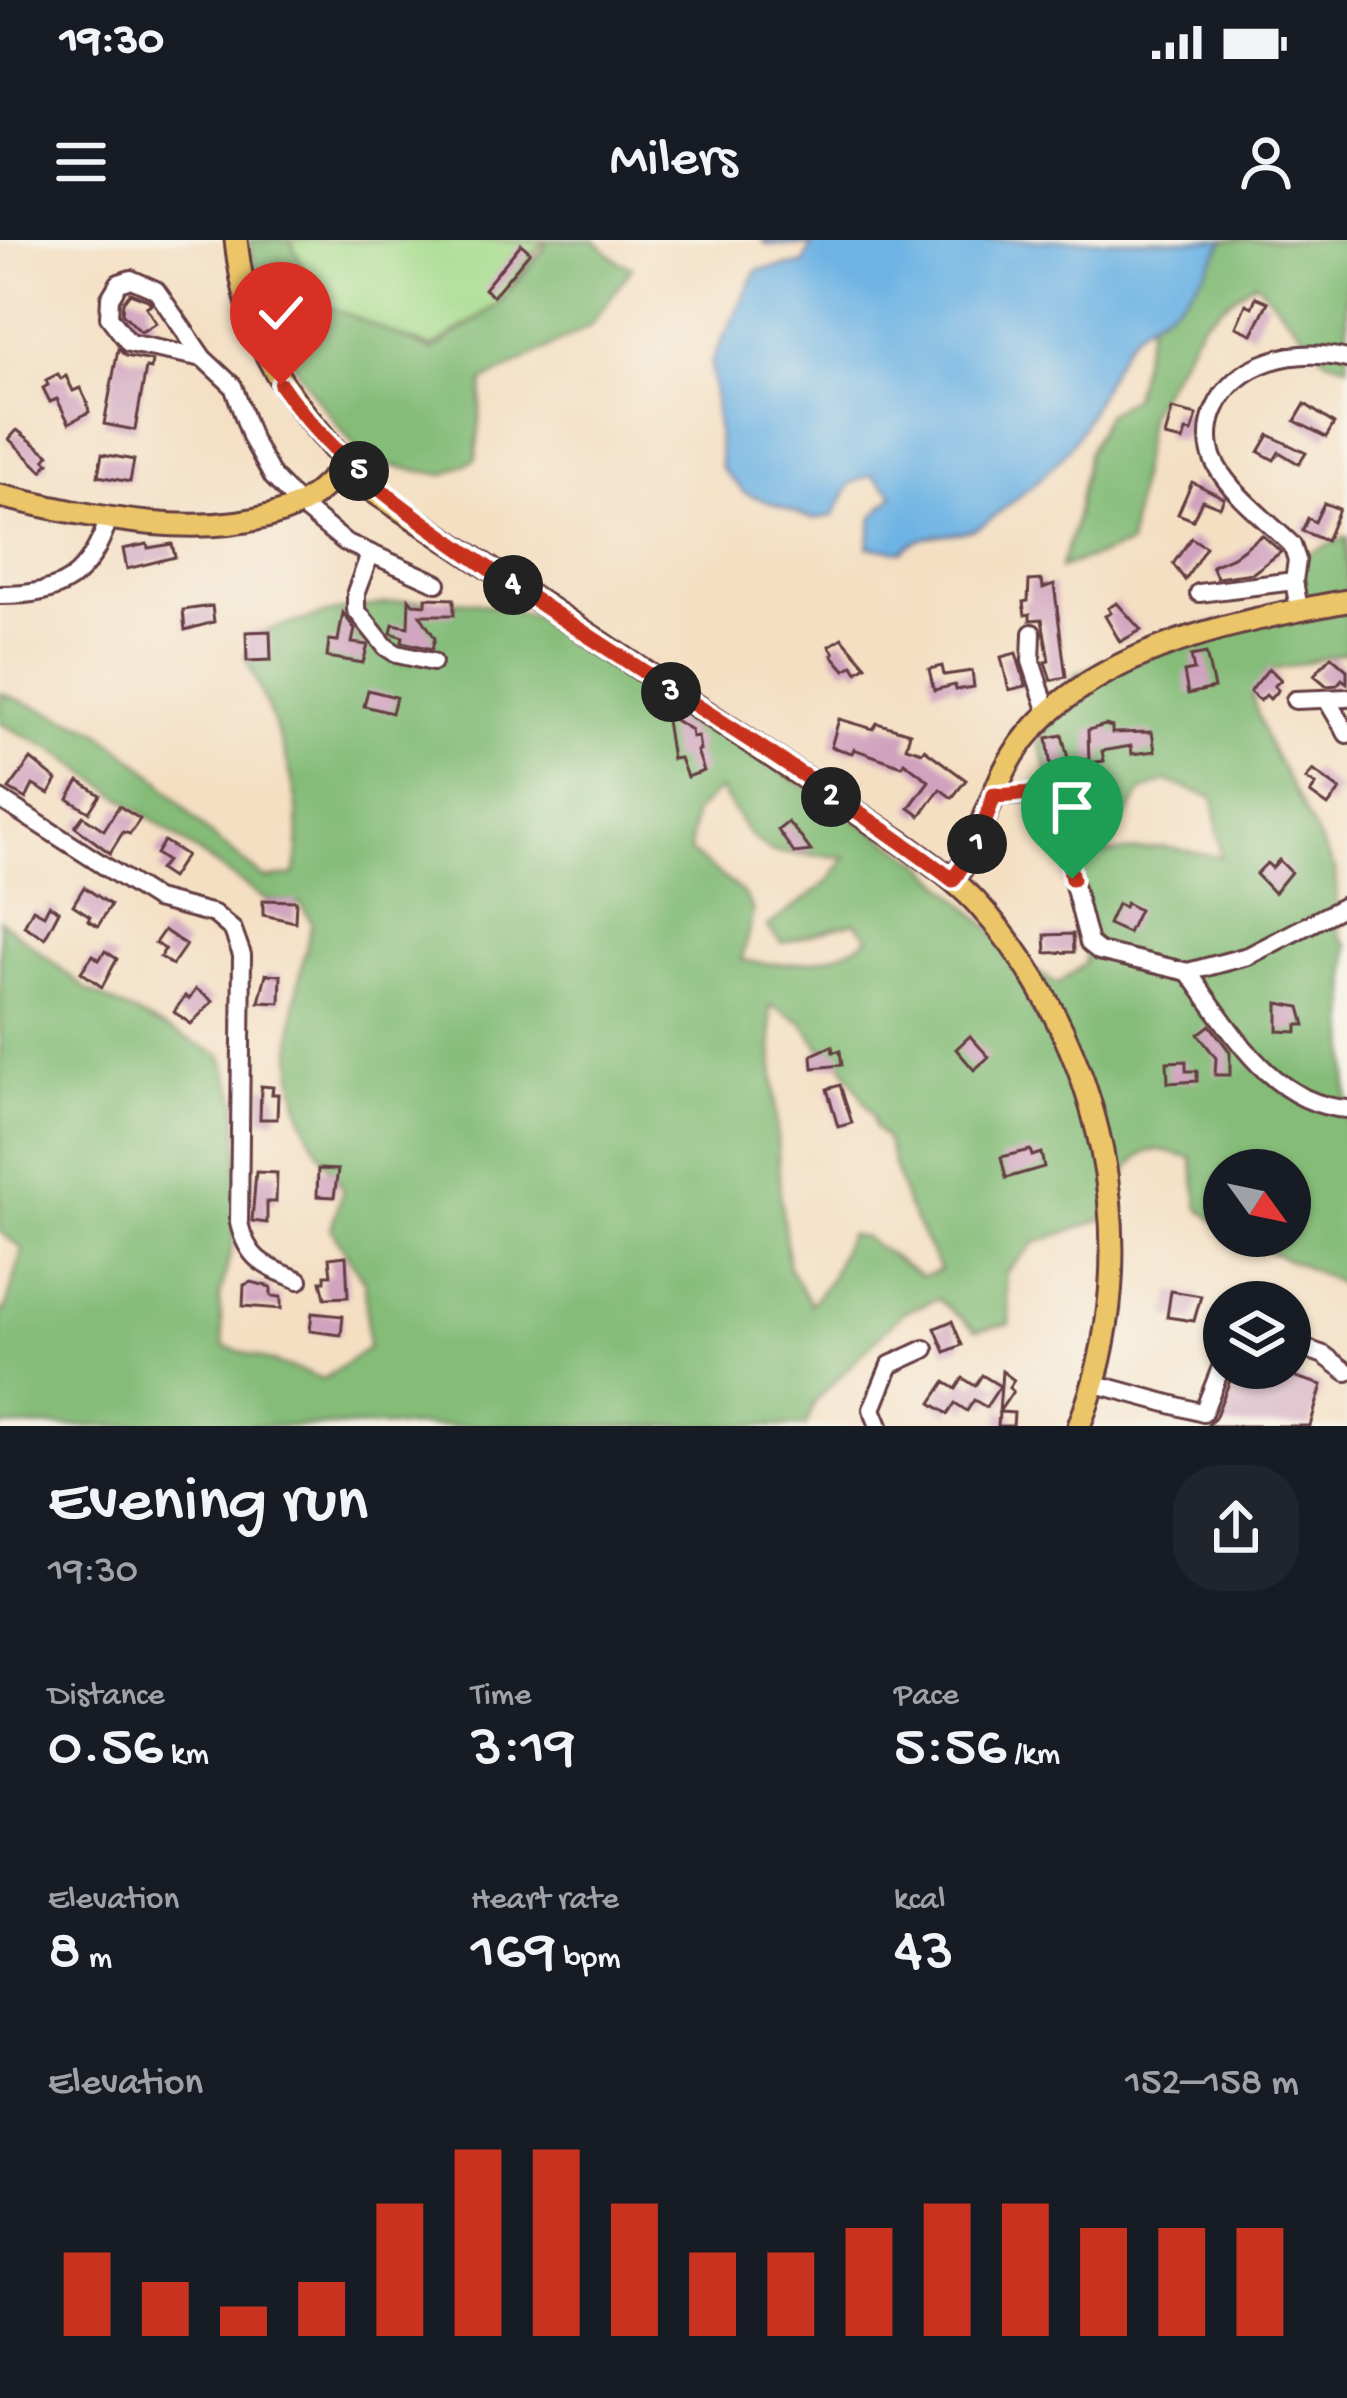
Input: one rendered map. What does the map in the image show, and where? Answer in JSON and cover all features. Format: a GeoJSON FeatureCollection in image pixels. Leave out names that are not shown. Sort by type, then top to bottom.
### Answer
{"type":"FeatureCollection","features":[{"type":"Feature","properties":{"kind":"main road"},"geometry":{"type":"LineString","coordinates":[[236,240],[248,310],[268,360],[298,409],[347,464],[604,648],[953,880],[991,920],[1034,980],[1088,1094],[1113,1225],[1108,1331],[1096,1384],[1079,1426]]}},
{"type":"Feature","properties":{"kind":"main road"},"geometry":{"type":"LineString","coordinates":[[0,496],[109,518],[181,526],[265,515],[300,505],[347,464]]}},
{"type":"Feature","properties":{"kind":"main road"},"geometry":{"type":"LineString","coordinates":[[953,880],[978,842],[1008,764],[1048,713],[1082,688],[1185,636],[1347,601]]}},
{"type":"Feature","properties":{"kind":"street"},"geometry":{"type":"LineString","coordinates":[[203,358],[129,343],[109,317],[110,298],[118,283],[131,279],[156,290],[203,358],[233,386],[263,458],[300,505],[345,542],[437,583]]}},
{"type":"Feature","properties":{"kind":"street"},"geometry":{"type":"LineString","coordinates":[[1299,609],[1292,545],[1216,467],[1209,450],[1209,422],[1221,393],[1262,364],[1321,352],[1347,359]]}},
{"type":"Feature","properties":{"kind":"street"},"geometry":{"type":"LineString","coordinates":[[0,596],[35,596],[62,586],[87,566],[109,518]]}},
{"type":"Feature","properties":{"kind":"street"},"geometry":{"type":"LineString","coordinates":[[370,554],[356,592],[356,610],[386,647],[434,662]]}},
{"type":"Feature","properties":{"kind":"street"},"geometry":{"type":"LineString","coordinates":[[1199,593],[1294,581]]}},
{"type":"Feature","properties":{"kind":"street"},"geometry":{"type":"LineString","coordinates":[[1032,633],[1031,661],[1048,713]]}},
{"type":"Feature","properties":{"kind":"street"},"geometry":{"type":"LineString","coordinates":[[1295,700],[1347,698]]}},
{"type":"Feature","properties":{"kind":"street"},"geometry":{"type":"LineString","coordinates":[[1327,700],[1347,734]]}},
{"type":"Feature","properties":{"kind":"street"},"geometry":{"type":"LineString","coordinates":[[994,795],[1030,793],[1047,798],[1055,812],[1088,943],[1099,951],[1188,972],[1248,956],[1347,905]]}},
{"type":"Feature","properties":{"kind":"street"},"geometry":{"type":"LineString","coordinates":[[0,799],[156,899],[214,914],[233,930],[242,955],[239,1223],[245,1247],[266,1267],[299,1280]]}},
{"type":"Feature","properties":{"kind":"street"},"geometry":{"type":"LineString","coordinates":[[1188,972],[1250,1060],[1300,1098],[1347,1109]]}},
{"type":"Feature","properties":{"kind":"street"},"geometry":{"type":"LineString","coordinates":[[879,1426],[872,1409],[890,1365],[925,1348]]}},
{"type":"Feature","properties":{"kind":"street"},"geometry":{"type":"LineString","coordinates":[[1311,1350],[1347,1372]]}},
{"type":"Feature","properties":{"kind":"street"},"geometry":{"type":"LineString","coordinates":[[1096,1384],[1203,1413],[1213,1389]]}},
{"type":"Feature","properties":{"kind":"green space"},"geometry":{"type":"Polygon","coordinates":[[[249,240],[290,240],[321,303],[432,350],[497,306],[546,240],[594,240],[632,267],[590,326],[483,382],[476,459],[444,475],[386,465],[360,453],[268,325],[249,240]]]}},
{"type":"Feature","properties":{"kind":"green space"},"geometry":{"type":"Polygon","coordinates":[[[268,240],[544,240],[497,305],[433,347],[313,312],[268,240]]]}},
{"type":"Feature","properties":{"kind":"green space"},"geometry":{"type":"Polygon","coordinates":[[[1224,240],[1347,240],[1347,365],[1326,359],[1255,281],[1204,320],[1149,412],[1129,545],[1060,568],[1074,528],[1088,453],[1106,414],[1133,397],[1151,321],[1193,285],[1224,240]]]}},
{"type":"Feature","properties":{"kind":"green space"},"geometry":{"type":"Polygon","coordinates":[[[1347,537],[1347,652],[1266,672],[1252,697],[1265,737],[1335,869],[1339,937],[1347,944],[1347,1288],[1283,1257],[1311,1257],[1311,1149],[1203,1149],[1203,1212],[1192,1158],[1151,1151],[1128,1169],[1106,1218],[1035,1243],[1005,1273],[1010,1324],[976,1330],[938,1299],[903,1312],[814,1403],[806,1426],[0,1426],[0,1311],[5,1311],[23,1249],[0,1232],[0,920],[87,990],[222,1056],[237,1100],[239,1217],[219,1300],[224,1346],[324,1379],[368,1348],[365,1283],[331,1229],[343,1189],[309,1133],[294,1082],[296,1001],[312,923],[301,904],[264,899],[56,751],[0,723],[0,693],[97,730],[156,777],[207,832],[265,879],[294,875],[298,818],[288,763],[245,656],[258,633],[332,612],[403,601],[475,602],[548,620],[922,863],[1030,968],[1058,984],[1085,963],[1086,903],[1039,742],[1075,674],[1194,628],[1293,608],[1291,562],[1347,537]],[[1166,781],[1141,792],[1103,854],[1163,847],[1221,857],[1214,798],[1166,781]],[[719,789],[694,814],[690,852],[743,893],[753,910],[742,960],[808,962],[869,938],[855,922],[782,943],[767,927],[828,882],[846,857],[772,852],[750,836],[719,789]],[[770,1005],[780,1194],[789,1268],[811,1304],[830,1279],[849,1234],[865,1238],[922,1277],[940,1270],[906,1203],[886,1139],[875,1128],[873,1116],[841,1063],[820,1047],[802,1022],[770,1005]]]}},
{"type":"Feature","properties":{"kind":"water"},"geometry":{"type":"Polygon","coordinates":[[[762,240],[1224,240],[1189,292],[1139,329],[1127,344],[1075,439],[1046,473],[977,528],[923,538],[902,551],[868,547],[873,517],[894,495],[872,475],[851,483],[833,516],[812,519],[745,493],[721,468],[711,363],[757,270],[803,264],[812,245],[767,245],[762,240]]]}},
{"type":"Feature","properties":{"kind":"building"},"geometry":{"type":"Polygon","coordinates":[[[521,244],[530,252],[493,296],[484,289],[521,244]]]}},
{"type":"Feature","properties":{"kind":"building"},"geometry":{"type":"Polygon","coordinates":[[[130,293],[151,304],[146,307],[156,323],[141,332],[122,313],[130,293]]]}},
{"type":"Feature","properties":{"kind":"building"},"geometry":{"type":"Polygon","coordinates":[[[1256,297],[1268,302],[1252,334],[1236,327],[1246,304],[1252,307],[1256,297]]]}},
{"type":"Feature","properties":{"kind":"building"},"geometry":{"type":"Polygon","coordinates":[[[118,349],[126,356],[152,361],[151,369],[146,368],[135,430],[104,424],[118,349]]]}},
{"type":"Feature","properties":{"kind":"building"},"geometry":{"type":"Polygon","coordinates":[[[58,374],[61,379],[66,376],[73,391],[80,388],[87,402],[89,412],[69,423],[57,399],[50,402],[43,388],[48,385],[46,380],[58,374]]]}},
{"type":"Feature","properties":{"kind":"building"},"geometry":{"type":"Polygon","coordinates":[[[1305,404],[1334,424],[1326,437],[1295,421],[1305,404]]]}},
{"type":"Feature","properties":{"kind":"building"},"geometry":{"type":"Polygon","coordinates":[[[1172,409],[1197,415],[1192,432],[1186,431],[1183,441],[1165,437],[1172,409]]]}},
{"type":"Feature","properties":{"kind":"building"},"geometry":{"type":"Polygon","coordinates":[[[17,430],[49,455],[42,471],[9,439],[17,430]]]}},
{"type":"Feature","properties":{"kind":"building"},"geometry":{"type":"Polygon","coordinates":[[[1269,435],[1306,453],[1299,464],[1279,452],[1274,460],[1259,452],[1269,435]]]}},
{"type":"Feature","properties":{"kind":"building"},"geometry":{"type":"Polygon","coordinates":[[[102,454],[134,460],[130,482],[98,476],[102,454]]]}},
{"type":"Feature","properties":{"kind":"building"},"geometry":{"type":"Polygon","coordinates":[[[1192,482],[1224,498],[1220,507],[1202,500],[1193,520],[1178,514],[1192,482]]]}},
{"type":"Feature","properties":{"kind":"building"},"geometry":{"type":"Polygon","coordinates":[[[1324,503],[1339,509],[1326,541],[1302,531],[1308,518],[1315,522],[1324,503]]]}},
{"type":"Feature","properties":{"kind":"building"},"geometry":{"type":"Polygon","coordinates":[[[1262,535],[1281,552],[1253,573],[1217,578],[1212,566],[1262,535]]]}},
{"type":"Feature","properties":{"kind":"building"},"geometry":{"type":"Polygon","coordinates":[[[1191,538],[1206,547],[1185,580],[1173,564],[1191,538]]]}},
{"type":"Feature","properties":{"kind":"building"},"geometry":{"type":"Polygon","coordinates":[[[147,544],[148,548],[172,544],[175,557],[127,569],[123,549],[147,544]]]}},
{"type":"Feature","properties":{"kind":"building"},"geometry":{"type":"Polygon","coordinates":[[[1042,580],[1043,588],[1054,584],[1066,677],[1051,680],[1042,619],[1030,620],[1023,602],[1028,601],[1029,581],[1042,580]]]}},
{"type":"Feature","properties":{"kind":"building"},"geometry":{"type":"Polygon","coordinates":[[[426,598],[454,599],[454,615],[420,615],[435,638],[432,649],[402,642],[403,637],[391,633],[393,624],[408,627],[409,599],[426,605],[426,598]]]}},
{"type":"Feature","properties":{"kind":"building"},"geometry":{"type":"Polygon","coordinates":[[[1117,603],[1141,630],[1120,642],[1105,616],[1117,603]]]}},
{"type":"Feature","properties":{"kind":"building"},"geometry":{"type":"Polygon","coordinates":[[[212,606],[214,622],[185,630],[183,610],[212,606]]]}},
{"type":"Feature","properties":{"kind":"building"},"geometry":{"type":"Polygon","coordinates":[[[343,613],[355,629],[352,643],[368,645],[363,663],[327,657],[329,640],[338,641],[343,613]]]}},
{"type":"Feature","properties":{"kind":"building"},"geometry":{"type":"Polygon","coordinates":[[[270,631],[271,660],[247,661],[246,632],[270,631]]]}},
{"type":"Feature","properties":{"kind":"building"},"geometry":{"type":"Polygon","coordinates":[[[842,638],[866,666],[857,672],[853,665],[845,670],[832,655],[829,646],[842,638]]]}},
{"type":"Feature","properties":{"kind":"building"},"geometry":{"type":"Polygon","coordinates":[[[1016,653],[1026,686],[1009,690],[1001,657],[1016,653]]]}},
{"type":"Feature","properties":{"kind":"building"},"geometry":{"type":"Polygon","coordinates":[[[1206,653],[1214,688],[1188,694],[1184,672],[1194,670],[1191,656],[1206,653]]]}},
{"type":"Feature","properties":{"kind":"building"},"geometry":{"type":"Polygon","coordinates":[[[1331,656],[1347,670],[1347,683],[1342,679],[1327,686],[1314,675],[1331,656]]]}},
{"type":"Feature","properties":{"kind":"building"},"geometry":{"type":"Polygon","coordinates":[[[942,666],[944,675],[972,671],[974,687],[934,690],[929,669],[942,666]]]}},
{"type":"Feature","properties":{"kind":"building"},"geometry":{"type":"Polygon","coordinates":[[[1269,668],[1281,680],[1270,699],[1266,695],[1260,701],[1250,692],[1269,668]]]}},
{"type":"Feature","properties":{"kind":"building"},"geometry":{"type":"Polygon","coordinates":[[[368,690],[396,697],[392,713],[364,706],[368,690]]]}},
{"type":"Feature","properties":{"kind":"building"},"geometry":{"type":"Polygon","coordinates":[[[665,714],[691,730],[692,737],[698,736],[704,771],[687,777],[680,758],[672,759],[665,714]]]}},
{"type":"Feature","properties":{"kind":"building"},"geometry":{"type":"Polygon","coordinates":[[[839,719],[910,733],[906,747],[924,749],[966,780],[952,798],[940,789],[920,816],[909,808],[929,781],[904,762],[902,766],[854,749],[852,753],[831,747],[839,719]]]}},
{"type":"Feature","properties":{"kind":"building"},"geometry":{"type":"Polygon","coordinates":[[[1112,727],[1112,733],[1152,732],[1155,751],[1132,754],[1131,746],[1102,751],[1104,761],[1089,763],[1088,730],[1112,727]]]}},
{"type":"Feature","properties":{"kind":"building"},"geometry":{"type":"Polygon","coordinates":[[[1062,735],[1070,766],[1051,769],[1047,738],[1062,735]]]}},
{"type":"Feature","properties":{"kind":"building"},"geometry":{"type":"Polygon","coordinates":[[[31,759],[57,780],[49,794],[33,785],[26,799],[9,789],[31,759]]]}},
{"type":"Feature","properties":{"kind":"building"},"geometry":{"type":"Polygon","coordinates":[[[1313,770],[1340,790],[1328,806],[1310,793],[1316,785],[1306,779],[1313,770]]]}},
{"type":"Feature","properties":{"kind":"building"},"geometry":{"type":"Polygon","coordinates":[[[79,781],[100,795],[89,812],[68,799],[79,781]]]}},
{"type":"Feature","properties":{"kind":"building"},"geometry":{"type":"Polygon","coordinates":[[[119,806],[140,819],[130,834],[123,832],[110,853],[75,827],[83,816],[104,830],[119,806]]]}},
{"type":"Feature","properties":{"kind":"building"},"geometry":{"type":"Polygon","coordinates":[[[788,822],[811,851],[794,853],[778,830],[788,822]]]}},
{"type":"Feature","properties":{"kind":"building"},"geometry":{"type":"Polygon","coordinates":[[[164,841],[186,855],[171,878],[159,870],[166,861],[156,854],[164,841]]]}},
{"type":"Feature","properties":{"kind":"building"},"geometry":{"type":"Polygon","coordinates":[[[1279,860],[1291,872],[1274,893],[1256,874],[1267,863],[1272,868],[1279,860]]]}},
{"type":"Feature","properties":{"kind":"building"},"geometry":{"type":"Polygon","coordinates":[[[84,887],[111,905],[98,926],[73,905],[84,887]]]}},
{"type":"Feature","properties":{"kind":"building"},"geometry":{"type":"Polygon","coordinates":[[[263,900],[296,901],[295,922],[263,915],[263,900]]]}},
{"type":"Feature","properties":{"kind":"building"},"geometry":{"type":"Polygon","coordinates":[[[1126,903],[1139,910],[1128,933],[1108,924],[1117,904],[1124,907],[1126,903]]]}},
{"type":"Feature","properties":{"kind":"building"},"geometry":{"type":"Polygon","coordinates":[[[49,905],[59,911],[45,938],[24,926],[33,909],[44,915],[49,905]]]}},
{"type":"Feature","properties":{"kind":"building"},"geometry":{"type":"Polygon","coordinates":[[[164,930],[186,945],[172,965],[160,957],[165,949],[155,943],[164,930]]]}},
{"type":"Feature","properties":{"kind":"building"},"geometry":{"type":"Polygon","coordinates":[[[1073,934],[1074,952],[1046,953],[1045,935],[1073,934]]]}},
{"type":"Feature","properties":{"kind":"building"},"geometry":{"type":"Polygon","coordinates":[[[105,951],[117,959],[102,987],[81,972],[93,955],[99,960],[105,951]]]}},
{"type":"Feature","properties":{"kind":"building"},"geometry":{"type":"Polygon","coordinates":[[[266,974],[281,975],[280,1003],[259,1002],[266,974]]]}},
{"type":"Feature","properties":{"kind":"building"},"geometry":{"type":"Polygon","coordinates":[[[196,989],[213,1001],[191,1024],[174,1012],[196,989]]]}},
{"type":"Feature","properties":{"kind":"building"},"geometry":{"type":"Polygon","coordinates":[[[1278,1003],[1300,1007],[1305,1025],[1297,1025],[1297,1032],[1278,1031],[1278,1003]]]}},
{"type":"Feature","properties":{"kind":"building"},"geometry":{"type":"Polygon","coordinates":[[[1210,1025],[1230,1052],[1230,1075],[1215,1075],[1216,1058],[1198,1034],[1210,1025]]]}},
{"type":"Feature","properties":{"kind":"building"},"geometry":{"type":"Polygon","coordinates":[[[970,1036],[989,1057],[974,1070],[956,1049],[970,1036]]]}},
{"type":"Feature","properties":{"kind":"building"},"geometry":{"type":"Polygon","coordinates":[[[832,1046],[833,1052],[840,1051],[842,1065],[813,1068],[812,1055],[832,1046]]]}},
{"type":"Feature","properties":{"kind":"building"},"geometry":{"type":"Polygon","coordinates":[[[1186,1061],[1186,1071],[1197,1071],[1197,1081],[1168,1083],[1167,1062],[1186,1061]]]}},
{"type":"Feature","properties":{"kind":"building"},"geometry":{"type":"Polygon","coordinates":[[[840,1085],[852,1123],[838,1127],[827,1089],[840,1085]]]}},
{"type":"Feature","properties":{"kind":"building"},"geometry":{"type":"Polygon","coordinates":[[[261,1086],[273,1087],[272,1094],[278,1094],[277,1119],[260,1119],[261,1086]]]}},
{"type":"Feature","properties":{"kind":"building"},"geometry":{"type":"Polygon","coordinates":[[[1030,1150],[1032,1156],[1041,1153],[1044,1167],[1006,1178],[1001,1157],[1030,1150]]]}},
{"type":"Feature","properties":{"kind":"building"},"geometry":{"type":"Polygon","coordinates":[[[318,1169],[338,1170],[334,1197],[317,1196],[318,1169]]]}},
{"type":"Feature","properties":{"kind":"building"},"geometry":{"type":"Polygon","coordinates":[[[256,1172],[277,1173],[276,1202],[267,1202],[267,1223],[252,1221],[256,1172]]]}},
{"type":"Feature","properties":{"kind":"building"},"geometry":{"type":"Polygon","coordinates":[[[346,1256],[348,1297],[325,1298],[321,1281],[331,1275],[329,1258],[346,1256]]]}},
{"type":"Feature","properties":{"kind":"building"},"geometry":{"type":"Polygon","coordinates":[[[244,1285],[271,1287],[271,1296],[281,1297],[281,1309],[243,1306],[244,1285]]]}},
{"type":"Feature","properties":{"kind":"building"},"geometry":{"type":"Polygon","coordinates":[[[1171,1291],[1201,1296],[1194,1321],[1167,1317],[1171,1291]]]}},
{"type":"Feature","properties":{"kind":"building"},"geometry":{"type":"Polygon","coordinates":[[[312,1313],[343,1316],[341,1335],[310,1331],[312,1313]]]}},
{"type":"Feature","properties":{"kind":"building"},"geometry":{"type":"Polygon","coordinates":[[[952,1321],[962,1345],[945,1352],[935,1328],[952,1321]]]}},
{"type":"Feature","properties":{"kind":"building"},"geometry":{"type":"Polygon","coordinates":[[[1002,1371],[1014,1380],[1009,1388],[1013,1391],[999,1412],[1002,1371]]]}},
{"type":"Feature","properties":{"kind":"building"},"geometry":{"type":"Polygon","coordinates":[[[982,1375],[1000,1386],[986,1407],[974,1400],[967,1411],[955,1403],[948,1414],[931,1403],[945,1382],[956,1389],[963,1378],[975,1386],[982,1375]]]}},
{"type":"Feature","properties":{"kind":"building"},"geometry":{"type":"Polygon","coordinates":[[[1311,1382],[1322,1385],[1310,1426],[1207,1426],[1227,1389],[1311,1389],[1311,1382]]]}},
{"type":"Feature","properties":{"kind":"building"},"geometry":{"type":"Polygon","coordinates":[[[999,1412],[1014,1413],[1013,1426],[998,1426],[999,1412]]]}},
{"type":"Feature","properties":{"kind":"route"},"geometry":{"type":"LineString","coordinates":[[281,385],[330,448],[424,523],[953,880],[978,842],[994,795],[1030,793],[1047,798],[1055,812],[1072,879]]}}]}
